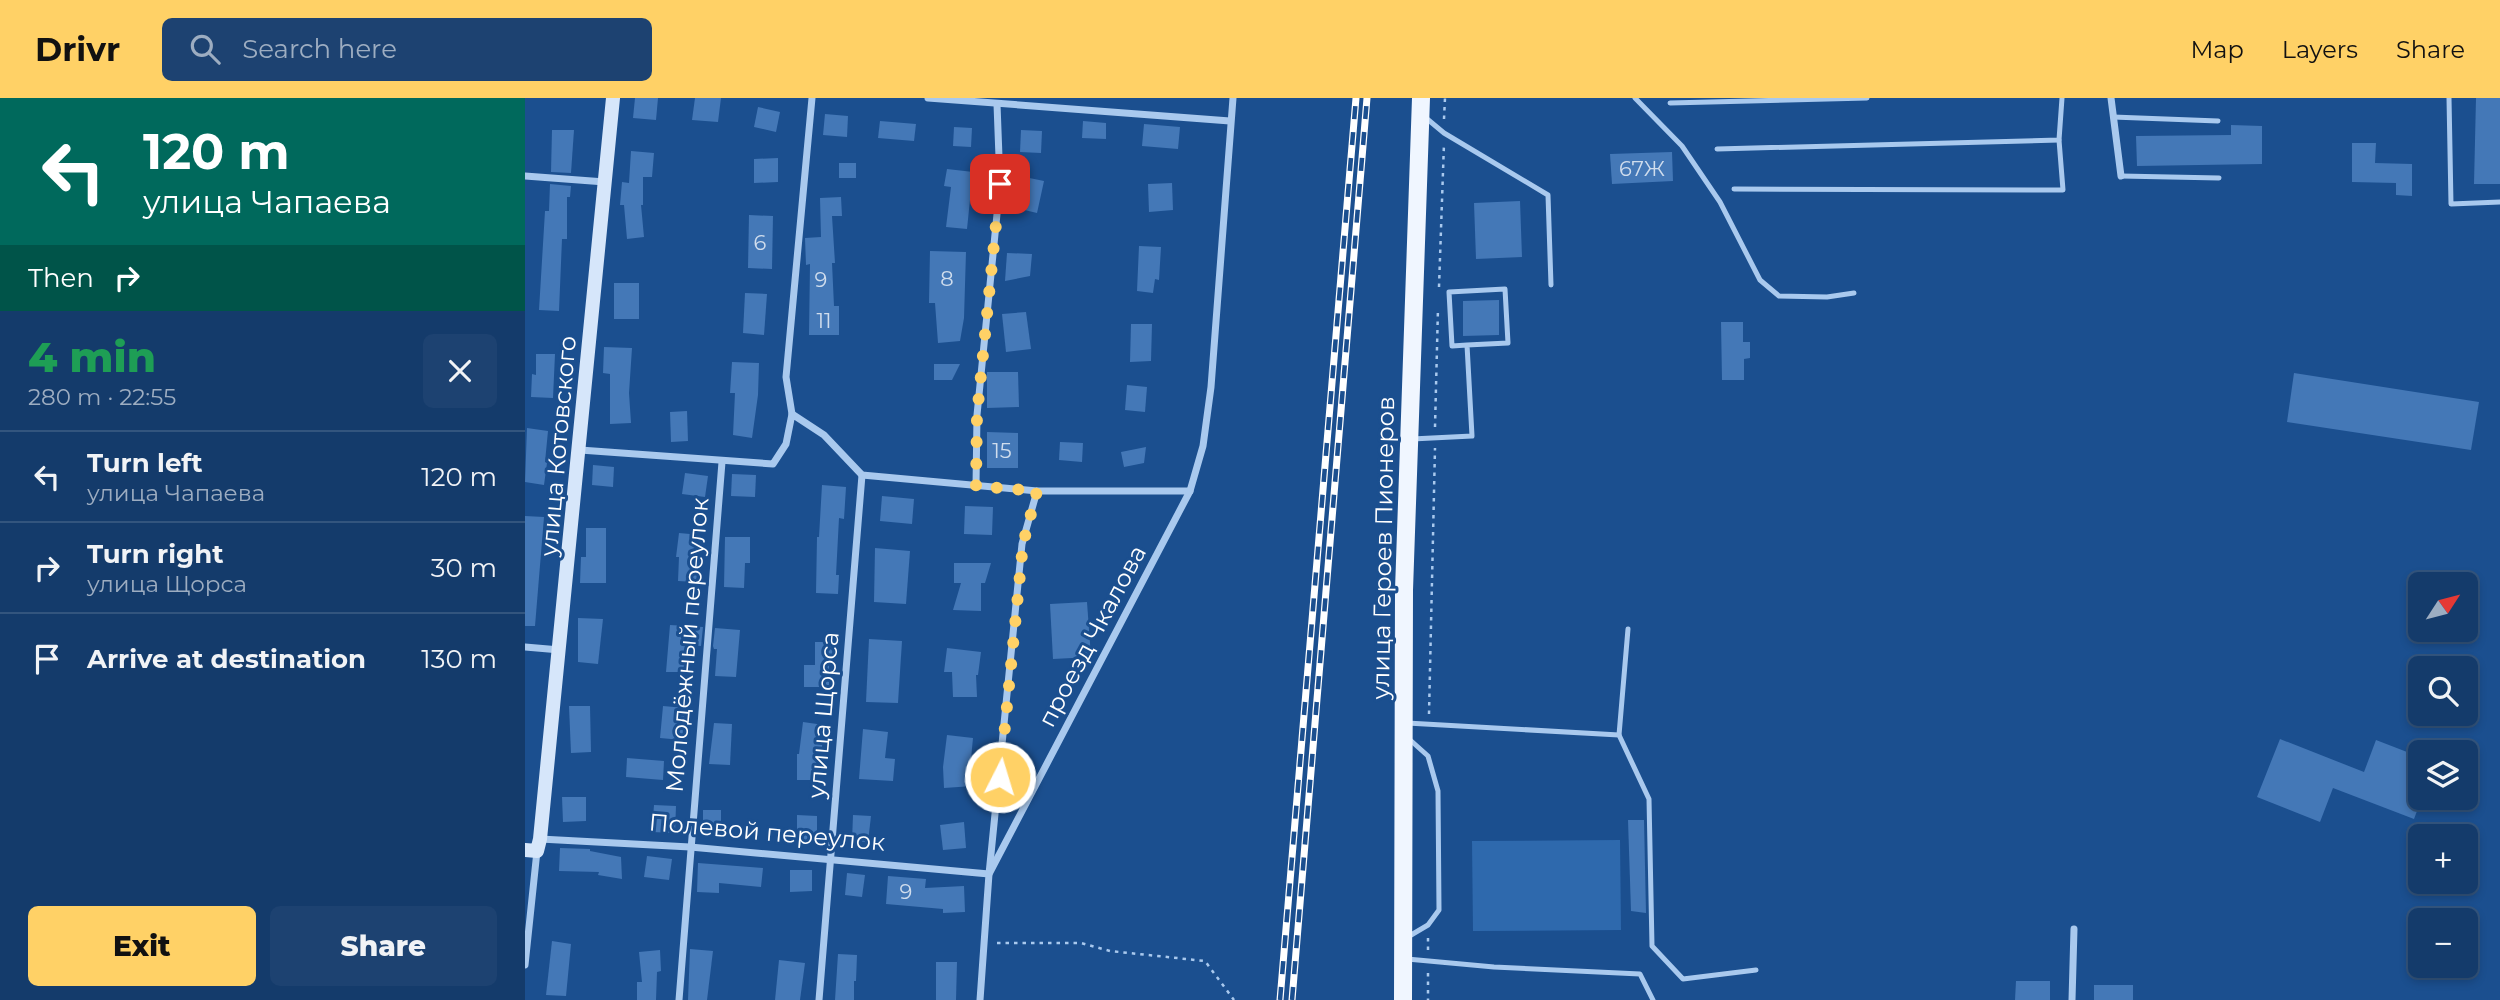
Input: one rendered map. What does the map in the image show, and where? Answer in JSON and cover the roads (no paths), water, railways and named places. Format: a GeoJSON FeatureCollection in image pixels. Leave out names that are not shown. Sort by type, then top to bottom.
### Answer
{"type":"FeatureCollection","features":[{"type":"Feature","properties":{"kind":"main road","name":"улица Героев Пионеров"},"geometry":{"type":"LineString","coordinates":[[1403,1000],[1404,590],[1421,106]]}},
{"type":"Feature","properties":{"kind":"street","name":"улица Котовского"},"geometry":{"type":"LineString","coordinates":[[525,965],[534,847],[561,650],[613,98]]}},
{"type":"Feature","properties":{"kind":"street"},"geometry":{"type":"LineString","coordinates":[[580,450],[773,464],[786,444],[792,414],[786,377],[811,98]]}},
{"type":"Feature","properties":{"kind":"street"},"geometry":{"type":"LineString","coordinates":[[928,98],[1230,121]]}},
{"type":"Feature","properties":{"kind":"street"},"geometry":{"type":"LineString","coordinates":[[792,414],[824,435],[862,475],[1037,491],[1190,491],[1203,446],[1211,387],[1233,98]]}},
{"type":"Feature","properties":{"kind":"street"},"geometry":{"type":"LineString","coordinates":[[2111,98],[2121,176]]}},
{"type":"Feature","properties":{"kind":"street"},"geometry":{"type":"LineString","coordinates":[[976,486],[977,415],[1000,184],[997,104]]}},
{"type":"Feature","properties":{"kind":"street"},"geometry":{"type":"LineString","coordinates":[[525,176],[605,183]]}},
{"type":"Feature","properties":{"kind":"street","name":"Молодёжный переулок"},"geometry":{"type":"LineString","coordinates":[[679,1000],[722,462]]}},
{"type":"Feature","properties":{"kind":"street","name":"улица Щорса"},"geometry":{"type":"LineString","coordinates":[[819,1000],[862,475]]}},
{"type":"Feature","properties":{"kind":"street","name":"проезд Чкалова"},"geometry":{"type":"LineString","coordinates":[[980,1000],[989,874],[1023,544],[1037,491]]}},
{"type":"Feature","properties":{"kind":"street","name":"проезд Чкалова"},"geometry":{"type":"LineString","coordinates":[[989,874],[1190,491]]}},
{"type":"Feature","properties":{"kind":"street"},"geometry":{"type":"LineString","coordinates":[[525,647],[561,650]]}},
{"type":"Feature","properties":{"kind":"street","name":"Полевой переулок"},"geometry":{"type":"LineString","coordinates":[[534,847],[690,847],[989,874]]}},
{"type":"Feature","properties":{"kind":"street"},"geometry":{"type":"LineString","coordinates":[[2072,1000],[2074,929]]}},
{"type":"Feature","properties":{"kind":"lane"},"geometry":{"type":"LineString","coordinates":[[1635,98],[1690,157],[1720,202],[1761,280],[1779,296],[1828,297],[1854,293]]}},
{"type":"Feature","properties":{"kind":"lane"},"geometry":{"type":"LineString","coordinates":[[1670,103],[1867,98]]}},
{"type":"Feature","properties":{"kind":"lane"},"geometry":{"type":"LineString","coordinates":[[1734,188],[2063,190],[2059,140],[2062,98]]}},
{"type":"Feature","properties":{"kind":"lane"},"geometry":{"type":"LineString","coordinates":[[2449,98],[2452,204],[2500,202]]}},
{"type":"Feature","properties":{"kind":"lane"},"geometry":{"type":"LineString","coordinates":[[1421,106],[1444,133],[1548,195],[1551,285]]}},
{"type":"Feature","properties":{"kind":"lane"},"geometry":{"type":"LineString","coordinates":[[2113,117],[2218,121]]}},
{"type":"Feature","properties":{"kind":"lane"},"geometry":{"type":"LineString","coordinates":[[1717,149],[2059,140]]}},
{"type":"Feature","properties":{"kind":"lane"},"geometry":{"type":"LineString","coordinates":[[2121,176],[2219,178]]}},
{"type":"Feature","properties":{"kind":"lane"},"geometry":{"type":"LineString","coordinates":[[1505,289],[1508,343],[1467,345],[1452,346],[1449,292],[1505,289]]}},
{"type":"Feature","properties":{"kind":"lane"},"geometry":{"type":"LineString","coordinates":[[1409,439],[1472,436],[1467,345]]}},
{"type":"Feature","properties":{"kind":"lane"},"geometry":{"type":"LineString","coordinates":[[1629,629],[1619,734],[1649,799],[1652,946],[1683,979],[1756,970]]}},
{"type":"Feature","properties":{"kind":"lane"},"geometry":{"type":"LineString","coordinates":[[1403,940],[1428,925],[1439,910],[1438,791],[1428,756],[1404,729],[1428,724],[1619,734]]}},
{"type":"Feature","properties":{"kind":"lane"},"geometry":{"type":"LineString","coordinates":[[1403,958],[1494,967],[1640,974],[1653,1000]]}},
{"type":"Feature","properties":{"kind":"railway"},"geometry":{"type":"LineString","coordinates":[[1280,1000],[1356,98]]}},
{"type":"Feature","properties":{"kind":"railway"},"geometry":{"type":"LineString","coordinates":[[1292,1000],[1367,98]]}}]}
